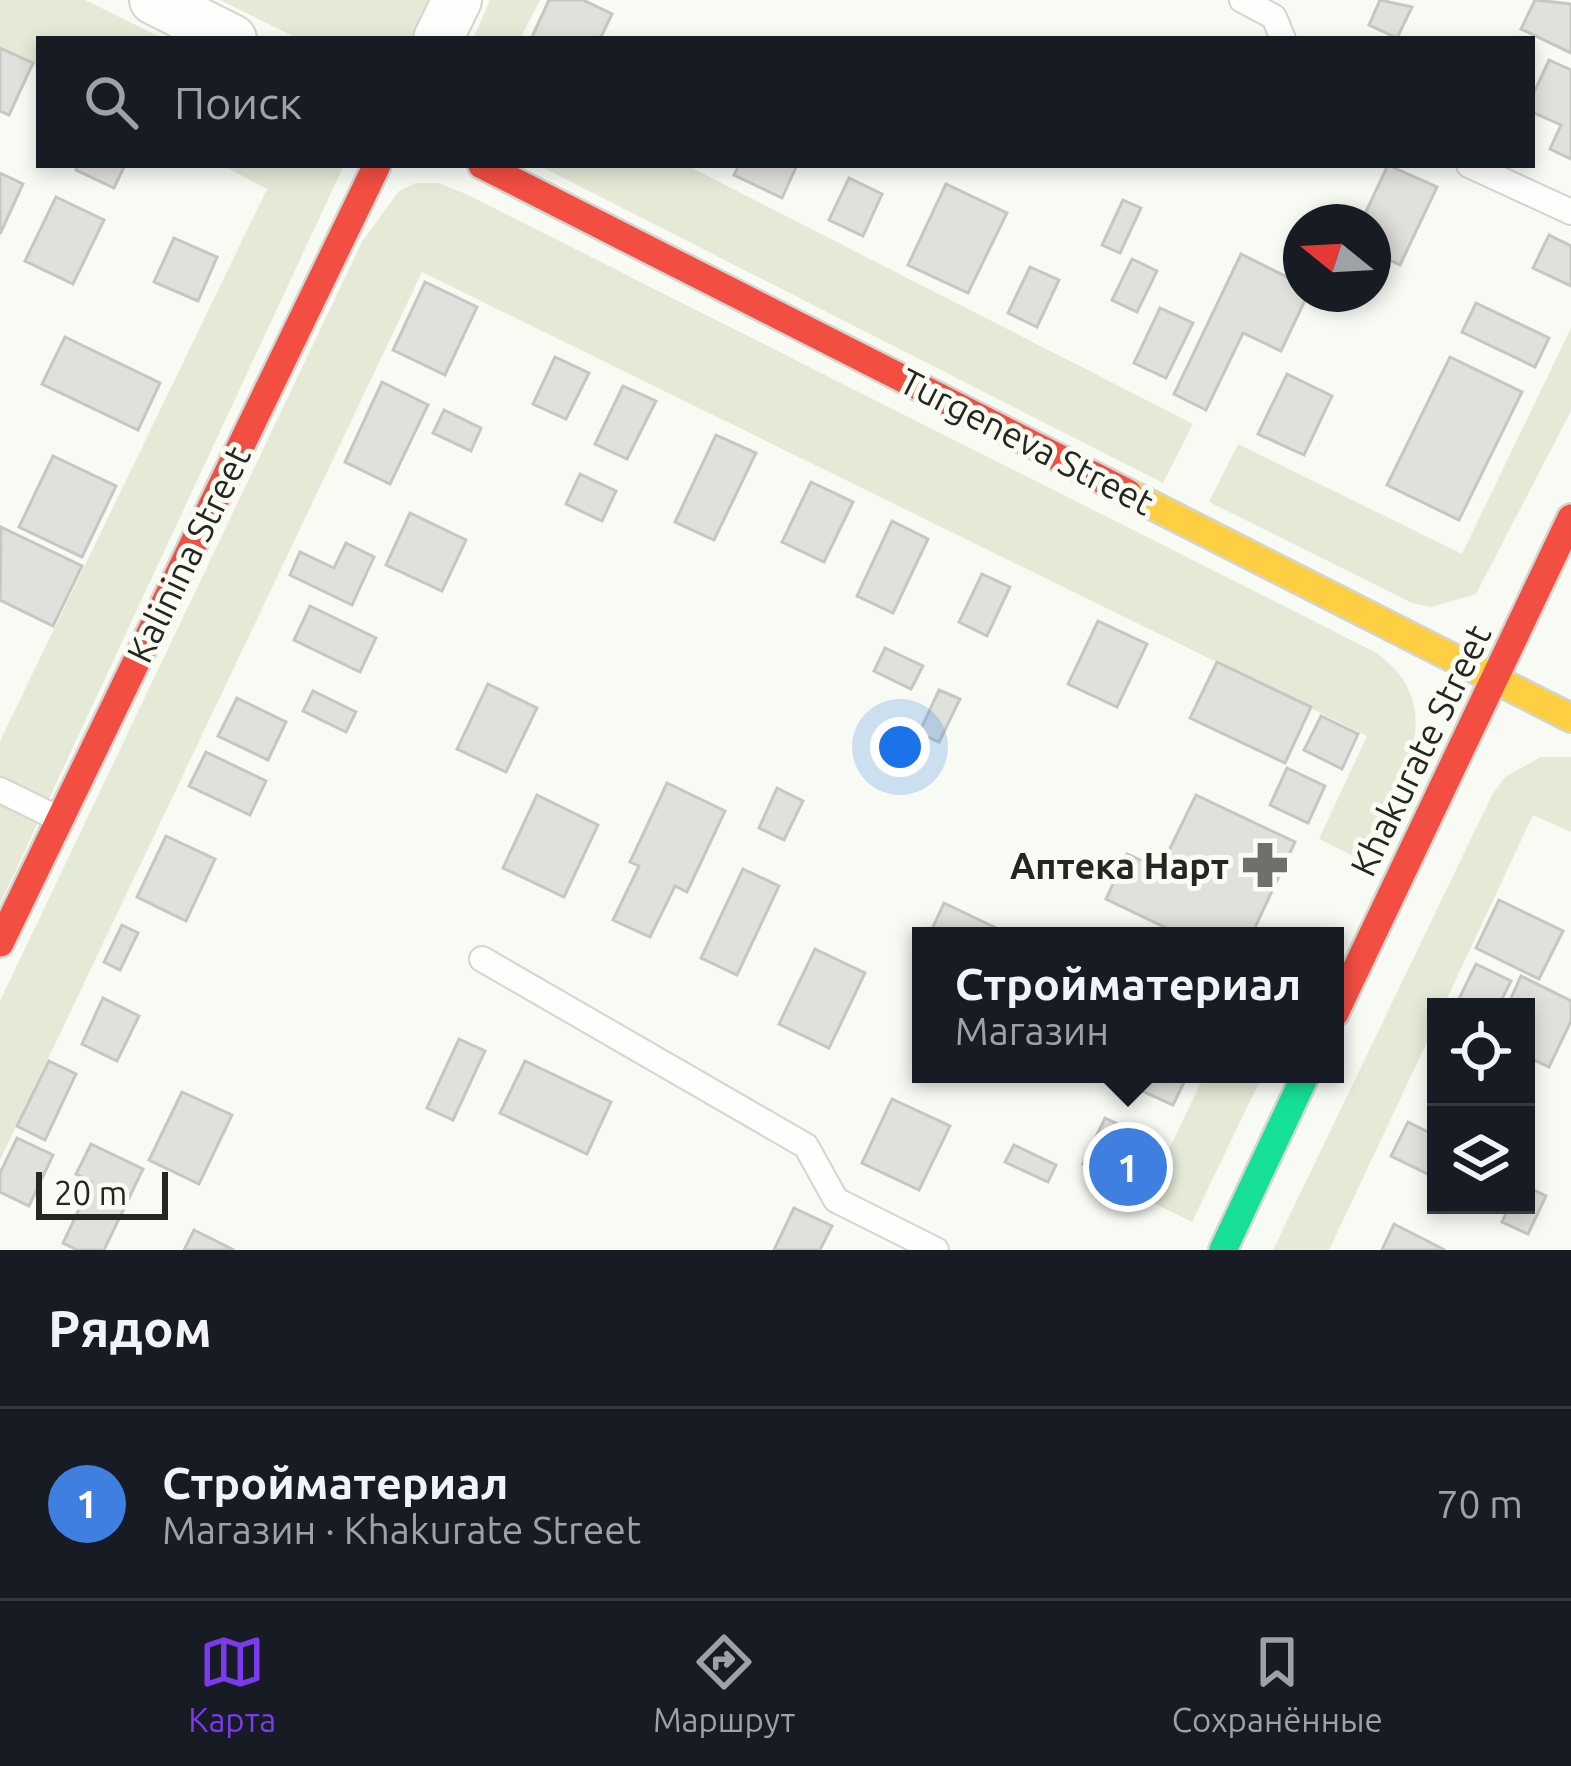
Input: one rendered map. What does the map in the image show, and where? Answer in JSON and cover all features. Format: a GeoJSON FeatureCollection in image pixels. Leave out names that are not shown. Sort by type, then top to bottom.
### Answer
{"type":"FeatureCollection","features":[{"type":"Feature","properties":{"kind":"street"},"geometry":{"type":"LineString","coordinates":[[154,0],[226,36]]}},
{"type":"Feature","properties":{"kind":"street"},"geometry":{"type":"LineString","coordinates":[[439,36],[457,0]]}},
{"type":"Feature","properties":{"kind":"street","name":"Kalinina Street"},"geometry":{"type":"LineString","coordinates":[[0,944],[376,168]]}},
{"type":"Feature","properties":{"kind":"street","name":"Turgeneva Street"},"geometry":{"type":"LineString","coordinates":[[488,168],[1571,718]]}},
{"type":"Feature","properties":{"kind":"street","name":"Khakurate Street"},"geometry":{"type":"LineString","coordinates":[[1344,993],[1571,518]]}},
{"type":"Feature","properties":{"kind":"street"},"geometry":{"type":"LineString","coordinates":[[1223,1250],[1302,1083]]}},
{"type":"Feature","properties":{"kind":"lane"},"geometry":{"type":"LineString","coordinates":[[1242,0],[1274,17],[1282,36]]}},
{"type":"Feature","properties":{"kind":"lane"},"geometry":{"type":"LineString","coordinates":[[1476,168],[1571,212]]}},
{"type":"Feature","properties":{"kind":"lane"},"geometry":{"type":"LineString","coordinates":[[0,790],[59,819]]}},
{"type":"Feature","properties":{"kind":"lane"},"geometry":{"type":"LineString","coordinates":[[482,959],[806,1146],[836,1200],[936,1250]]}},
{"type":"Feature","properties":{"kind":"green space"},"geometry":{"type":"Polygon","coordinates":[[[0,0],[85,0],[158,36],[36,36],[36,66],[0,48],[0,0]]]}},
{"type":"Feature","properties":{"kind":"green space"},"geometry":{"type":"Polygon","coordinates":[[[220,0],[434,0],[416,36],[293,36],[220,0]]]}},
{"type":"Feature","properties":{"kind":"green space"},"geometry":{"type":"Polygon","coordinates":[[[490,0],[540,0],[522,36],[474,36],[490,0]]]}},
{"type":"Feature","properties":{"kind":"green space"},"geometry":{"type":"Polygon","coordinates":[[[228,168],[343,168],[0,904],[0,741],[267,189],[228,168]]]}},
{"type":"Feature","properties":{"kind":"green space"},"geometry":{"type":"Polygon","coordinates":[[[544,168],[692,168],[1193,424],[1163,483],[544,168]]]}},
{"type":"Feature","properties":{"kind":"green space"},"geometry":{"type":"Polygon","coordinates":[[[416,183],[438,183],[466,194],[1375,652],[1400,675],[1412,699],[1416,725],[1401,778],[1359,859],[1319,839],[1367,736],[422,272],[0,1160],[0,1001],[362,242],[399,191],[416,183]]]}},
{"type":"Feature","properties":{"kind":"green space"},"geometry":{"type":"Polygon","coordinates":[[[1571,328],[1571,411],[1476,594],[1431,607],[1412,603],[1209,502],[1238,444],[1462,554],[1571,328]]]}},
{"type":"Feature","properties":{"kind":"green space"},"geometry":{"type":"Polygon","coordinates":[[[1541,757],[1571,757],[1571,832],[1533,815],[1447,998],[1427,998],[1427,1042],[1329,1250],[1273,1250],[1492,795],[1505,777],[1541,757]]]}},
{"type":"Feature","properties":{"kind":"green space"},"geometry":{"type":"Polygon","coordinates":[[[1201,1083],[1259,1083],[1192,1222],[1145,1199],[1201,1083]]]}},
{"type":"Feature","properties":{"kind":"building"},"geometry":{"type":"Polygon","coordinates":[[[549,0],[583,0],[612,14],[601,36],[532,36],[549,0]]]}},
{"type":"Feature","properties":{"kind":"building"},"geometry":{"type":"Polygon","coordinates":[[[1380,0],[1412,7],[1398,36],[1369,25],[1380,0]]]}},
{"type":"Feature","properties":{"kind":"building"},"geometry":{"type":"Polygon","coordinates":[[[1535,0],[1571,4],[1571,53],[1521,29],[1535,0]]]}},
{"type":"Feature","properties":{"kind":"building"},"geometry":{"type":"Polygon","coordinates":[[[0,48],[33,63],[9,115],[0,111],[0,48]]]}},
{"type":"Feature","properties":{"kind":"building"},"geometry":{"type":"Polygon","coordinates":[[[1549,60],[1571,70],[1571,159],[1550,149],[1561,125],[1535,113],[1535,90],[1549,60]]]}},
{"type":"Feature","properties":{"kind":"building"},"geometry":{"type":"Polygon","coordinates":[[[77,168],[124,168],[114,188],[77,168]]]}},
{"type":"Feature","properties":{"kind":"building"},"geometry":{"type":"Polygon","coordinates":[[[738,168],[796,168],[782,198],[734,175],[738,168]]]}},
{"type":"Feature","properties":{"kind":"building"},"geometry":{"type":"Polygon","coordinates":[[[1387,168],[1437,187],[1400,265],[1391,261],[1391,204],[1370,204],[1387,168]]]}},
{"type":"Feature","properties":{"kind":"building"},"geometry":{"type":"Polygon","coordinates":[[[0,173],[23,184],[0,234],[0,173]]]}},
{"type":"Feature","properties":{"kind":"building"},"geometry":{"type":"Polygon","coordinates":[[[849,178],[882,194],[863,236],[829,220],[849,178]]]}},
{"type":"Feature","properties":{"kind":"building"},"geometry":{"type":"Polygon","coordinates":[[[946,184],[1007,213],[968,293],[908,265],[946,184]]]}},
{"type":"Feature","properties":{"kind":"building"},"geometry":{"type":"Polygon","coordinates":[[[56,197],[104,220],[73,284],[25,261],[56,197]]]}},
{"type":"Feature","properties":{"kind":"building"},"geometry":{"type":"Polygon","coordinates":[[[1123,200],[1141,208],[1120,253],[1102,245],[1123,200]]]}},
{"type":"Feature","properties":{"kind":"building"},"geometry":{"type":"Polygon","coordinates":[[[1549,235],[1571,246],[1571,286],[1533,268],[1549,235]]]}},
{"type":"Feature","properties":{"kind":"building"},"geometry":{"type":"Polygon","coordinates":[[[174,238],[217,257],[198,301],[154,282],[174,238]]]}},
{"type":"Feature","properties":{"kind":"building"},"geometry":{"type":"Polygon","coordinates":[[[1241,254],[1283,275],[1283,312],[1299,312],[1281,351],[1243,333],[1206,410],[1174,394],[1241,254]]]}},
{"type":"Feature","properties":{"kind":"building"},"geometry":{"type":"Polygon","coordinates":[[[1132,259],[1157,271],[1137,312],[1112,300],[1132,259]]]}},
{"type":"Feature","properties":{"kind":"building"},"geometry":{"type":"Polygon","coordinates":[[[1030,267],[1059,280],[1037,327],[1008,313],[1030,267]]]}},
{"type":"Feature","properties":{"kind":"building"},"geometry":{"type":"Polygon","coordinates":[[[425,282],[477,307],[445,375],[393,350],[425,282]]]}},
{"type":"Feature","properties":{"kind":"building"},"geometry":{"type":"Polygon","coordinates":[[[1476,303],[1549,338],[1535,367],[1462,332],[1476,303]]]}},
{"type":"Feature","properties":{"kind":"building"},"geometry":{"type":"Polygon","coordinates":[[[1160,308],[1193,323],[1166,378],[1134,363],[1160,308]]]}},
{"type":"Feature","properties":{"kind":"building"},"geometry":{"type":"Polygon","coordinates":[[[65,337],[160,383],[138,430],[42,384],[65,337]]]}},
{"type":"Feature","properties":{"kind":"building"},"geometry":{"type":"Polygon","coordinates":[[[555,357],[589,373],[566,419],[533,404],[555,357]]]}},
{"type":"Feature","properties":{"kind":"building"},"geometry":{"type":"Polygon","coordinates":[[[1450,357],[1522,392],[1459,520],[1387,485],[1450,357]]]}},
{"type":"Feature","properties":{"kind":"building"},"geometry":{"type":"Polygon","coordinates":[[[1287,374],[1332,396],[1304,455],[1258,434],[1287,374]]]}},
{"type":"Feature","properties":{"kind":"building"},"geometry":{"type":"Polygon","coordinates":[[[382,382],[428,405],[390,484],[345,462],[382,382]]]}},
{"type":"Feature","properties":{"kind":"building"},"geometry":{"type":"Polygon","coordinates":[[[623,386],[656,401],[627,459],[595,444],[623,386]]]}},
{"type":"Feature","properties":{"kind":"building"},"geometry":{"type":"Polygon","coordinates":[[[444,410],[481,428],[471,451],[433,433],[444,410]]]}},
{"type":"Feature","properties":{"kind":"building"},"geometry":{"type":"Polygon","coordinates":[[[716,435],[756,453],[714,540],[675,522],[716,435]]]}},
{"type":"Feature","properties":{"kind":"building"},"geometry":{"type":"Polygon","coordinates":[[[53,456],[116,486],[82,557],[19,527],[53,456]]]}},
{"type":"Feature","properties":{"kind":"building"},"geometry":{"type":"Polygon","coordinates":[[[580,474],[616,491],[602,521],[566,504],[580,474]]]}},
{"type":"Feature","properties":{"kind":"building"},"geometry":{"type":"Polygon","coordinates":[[[811,482],[853,502],[824,562],[782,542],[811,482]]]}},
{"type":"Feature","properties":{"kind":"building"},"geometry":{"type":"Polygon","coordinates":[[[410,513],[466,540],[442,591],[386,565],[410,513]]]}},
{"type":"Feature","properties":{"kind":"building"},"geometry":{"type":"Polygon","coordinates":[[[892,521],[928,539],[893,613],[857,596],[892,521]]]}},
{"type":"Feature","properties":{"kind":"building"},"geometry":{"type":"Polygon","coordinates":[[[1,527],[82,566],[53,626],[0,600],[1,527]]]}},
{"type":"Feature","properties":{"kind":"building"},"geometry":{"type":"Polygon","coordinates":[[[346,543],[374,557],[352,605],[290,575],[300,552],[334,568],[346,543]]]}},
{"type":"Feature","properties":{"kind":"building"},"geometry":{"type":"Polygon","coordinates":[[[982,574],[1010,587],[987,636],[959,622],[982,574]]]}},
{"type":"Feature","properties":{"kind":"building"},"geometry":{"type":"Polygon","coordinates":[[[310,606],[376,638],[360,672],[294,640],[310,606]]]}},
{"type":"Feature","properties":{"kind":"building"},"geometry":{"type":"Polygon","coordinates":[[[1098,621],[1147,644],[1117,707],[1068,684],[1098,621]]]}},
{"type":"Feature","properties":{"kind":"building"},"geometry":{"type":"Polygon","coordinates":[[[885,648],[923,666],[911,689],[874,671],[885,648]]]}},
{"type":"Feature","properties":{"kind":"building"},"geometry":{"type":"Polygon","coordinates":[[[1217,662],[1311,707],[1285,763],[1190,718],[1217,662]]]}},
{"type":"Feature","properties":{"kind":"building"},"geometry":{"type":"Polygon","coordinates":[[[488,684],[537,708],[506,772],[457,749],[488,684]]]}},
{"type":"Feature","properties":{"kind":"building"},"geometry":{"type":"Polygon","coordinates":[[[939,690],[960,699],[939,742],[919,733],[939,690]]]}},
{"type":"Feature","properties":{"kind":"building"},"geometry":{"type":"Polygon","coordinates":[[[313,691],[356,712],[346,732],[303,711],[313,691]]]}},
{"type":"Feature","properties":{"kind":"building"},"geometry":{"type":"Polygon","coordinates":[[[237,698],[286,722],[268,760],[218,736],[237,698]]]}},
{"type":"Feature","properties":{"kind":"building"},"geometry":{"type":"Polygon","coordinates":[[[1321,716],[1358,734],[1342,769],[1304,750],[1321,716]]]}},
{"type":"Feature","properties":{"kind":"building"},"geometry":{"type":"Polygon","coordinates":[[[206,752],[266,781],[250,815],[189,786],[206,752]]]}},
{"type":"Feature","properties":{"kind":"building"},"geometry":{"type":"Polygon","coordinates":[[[1287,768],[1325,786],[1308,823],[1270,805],[1287,768]]]}},
{"type":"Feature","properties":{"kind":"building"},"geometry":{"type":"Polygon","coordinates":[[[667,783],[725,811],[687,892],[675,886],[650,937],[613,920],[639,866],[630,862],[667,783]]]}},
{"type":"Feature","properties":{"kind":"building"},"geometry":{"type":"Polygon","coordinates":[[[777,788],[803,801],[784,840],[759,828],[777,788]]]}},
{"type":"Feature","properties":{"kind":"building"},"geometry":{"type":"Polygon","coordinates":[[[537,795],[598,825],[564,897],[503,868],[537,795]]]}},
{"type":"Feature","properties":{"kind":"building"},"geometry":{"type":"Polygon","coordinates":[[[1196,795],[1295,842],[1255,927],[1164,927],[1106,899],[1127,854],[1160,869],[1196,795]]]}},
{"type":"Feature","properties":{"kind":"building"},"geometry":{"type":"Polygon","coordinates":[[[166,836],[215,859],[186,921],[137,897],[166,836]]]}},
{"type":"Feature","properties":{"kind":"building"},"geometry":{"type":"Polygon","coordinates":[[[743,869],[779,886],[737,975],[701,958],[743,869]]]}},
{"type":"Feature","properties":{"kind":"building"},"geometry":{"type":"Polygon","coordinates":[[[1499,900],[1563,931],[1539,979],[1476,948],[1499,900]]]}},
{"type":"Feature","properties":{"kind":"building"},"geometry":{"type":"Polygon","coordinates":[[[944,903],[994,927],[933,927],[944,903]]]}},
{"type":"Feature","properties":{"kind":"building"},"geometry":{"type":"Polygon","coordinates":[[[122,925],[138,933],[120,970],[104,962],[122,925]]]}},
{"type":"Feature","properties":{"kind":"building"},"geometry":{"type":"Polygon","coordinates":[[[815,949],[865,973],[829,1048],[779,1024],[815,949]]]}},
{"type":"Feature","properties":{"kind":"building"},"geometry":{"type":"Polygon","coordinates":[[[1476,964],[1511,981],[1502,998],[1459,998],[1476,964]]]}},
{"type":"Feature","properties":{"kind":"building"},"geometry":{"type":"Polygon","coordinates":[[[1521,976],[1571,1001],[1571,1021],[1549,1067],[1535,1060],[1535,998],[1511,998],[1521,976]]]}},
{"type":"Feature","properties":{"kind":"building"},"geometry":{"type":"Polygon","coordinates":[[[103,998],[139,1016],[117,1061],[82,1044],[103,998]]]}},
{"type":"Feature","properties":{"kind":"building"},"geometry":{"type":"Polygon","coordinates":[[[459,1039],[485,1051],[453,1120],[427,1108],[459,1039]]]}},
{"type":"Feature","properties":{"kind":"building"},"geometry":{"type":"Polygon","coordinates":[[[49,1061],[76,1074],[45,1140],[17,1126],[49,1061]]]}},
{"type":"Feature","properties":{"kind":"building"},"geometry":{"type":"Polygon","coordinates":[[[525,1061],[611,1102],[587,1154],[500,1113],[525,1061]]]}},
{"type":"Feature","properties":{"kind":"building"},"geometry":{"type":"Polygon","coordinates":[[[1130,1083],[1184,1083],[1173,1105],[1130,1083]]]}},
{"type":"Feature","properties":{"kind":"building"},"geometry":{"type":"Polygon","coordinates":[[[182,1092],[232,1115],[199,1184],[149,1160],[182,1092]]]}},
{"type":"Feature","properties":{"kind":"building"},"geometry":{"type":"Polygon","coordinates":[[[892,1099],[950,1126],[919,1190],[862,1163],[892,1099]]]}},
{"type":"Feature","properties":{"kind":"building"},"geometry":{"type":"Polygon","coordinates":[[[1105,1118],[1152,1140],[1130,1186],[1083,1164],[1105,1118]]]}},
{"type":"Feature","properties":{"kind":"building"},"geometry":{"type":"Polygon","coordinates":[[[1408,1122],[1427,1132],[1427,1174],[1391,1156],[1408,1122]]]}},
{"type":"Feature","properties":{"kind":"building"},"geometry":{"type":"Polygon","coordinates":[[[17,1138],[53,1155],[29,1206],[0,1192],[0,1173],[17,1138]]]}},
{"type":"Feature","properties":{"kind":"building"},"geometry":{"type":"Polygon","coordinates":[[[91,1144],[143,1169],[104,1250],[77,1250],[63,1243],[92,1182],[76,1174],[91,1144]]]}},
{"type":"Feature","properties":{"kind":"building"},"geometry":{"type":"Polygon","coordinates":[[[1014,1145],[1056,1165],[1048,1182],[1005,1162],[1014,1145]]]}},
{"type":"Feature","properties":{"kind":"building"},"geometry":{"type":"Polygon","coordinates":[[[1535,1190],[1546,1196],[1528,1234],[1502,1222],[1506,1214],[1535,1214],[1535,1190]]]}},
{"type":"Feature","properties":{"kind":"building"},"geometry":{"type":"Polygon","coordinates":[[[794,1208],[832,1226],[820,1250],[774,1250],[794,1208]]]}},
{"type":"Feature","properties":{"kind":"building"},"geometry":{"type":"Polygon","coordinates":[[[1394,1224],[1445,1250],[1382,1250],[1394,1224]]]}},
{"type":"Feature","properties":{"kind":"building"},"geometry":{"type":"Polygon","coordinates":[[[194,1230],[234,1250],[184,1250],[194,1230]]]}},
{"type":"Feature","properties":{"kind":"traffic: fast"},"geometry":{"type":"LineString","coordinates":[[1223,1250],[1302,1083]]}},
{"type":"Feature","properties":{"kind":"traffic: slow"},"geometry":{"type":"LineString","coordinates":[[1128,493],[1571,718]]}},
{"type":"Feature","properties":{"kind":"traffic: jam"},"geometry":{"type":"LineString","coordinates":[[0,943],[376,168]]}},
{"type":"Feature","properties":{"kind":"traffic: jam"},"geometry":{"type":"LineString","coordinates":[[488,168],[1128,493]]}},
{"type":"Feature","properties":{"kind":"traffic: jam"},"geometry":{"type":"LineString","coordinates":[[1344,994],[1571,518]]}},
{"type":"Feature","properties":{"kind":"place","name":"Аптека Нарт"},"geometry":{"type":"Point","coordinates":[1265,865]}},
{"type":"Feature","properties":{"kind":"place","name":"Стройматериал"},"geometry":{"type":"Point","coordinates":[1128,1167]}}]}
